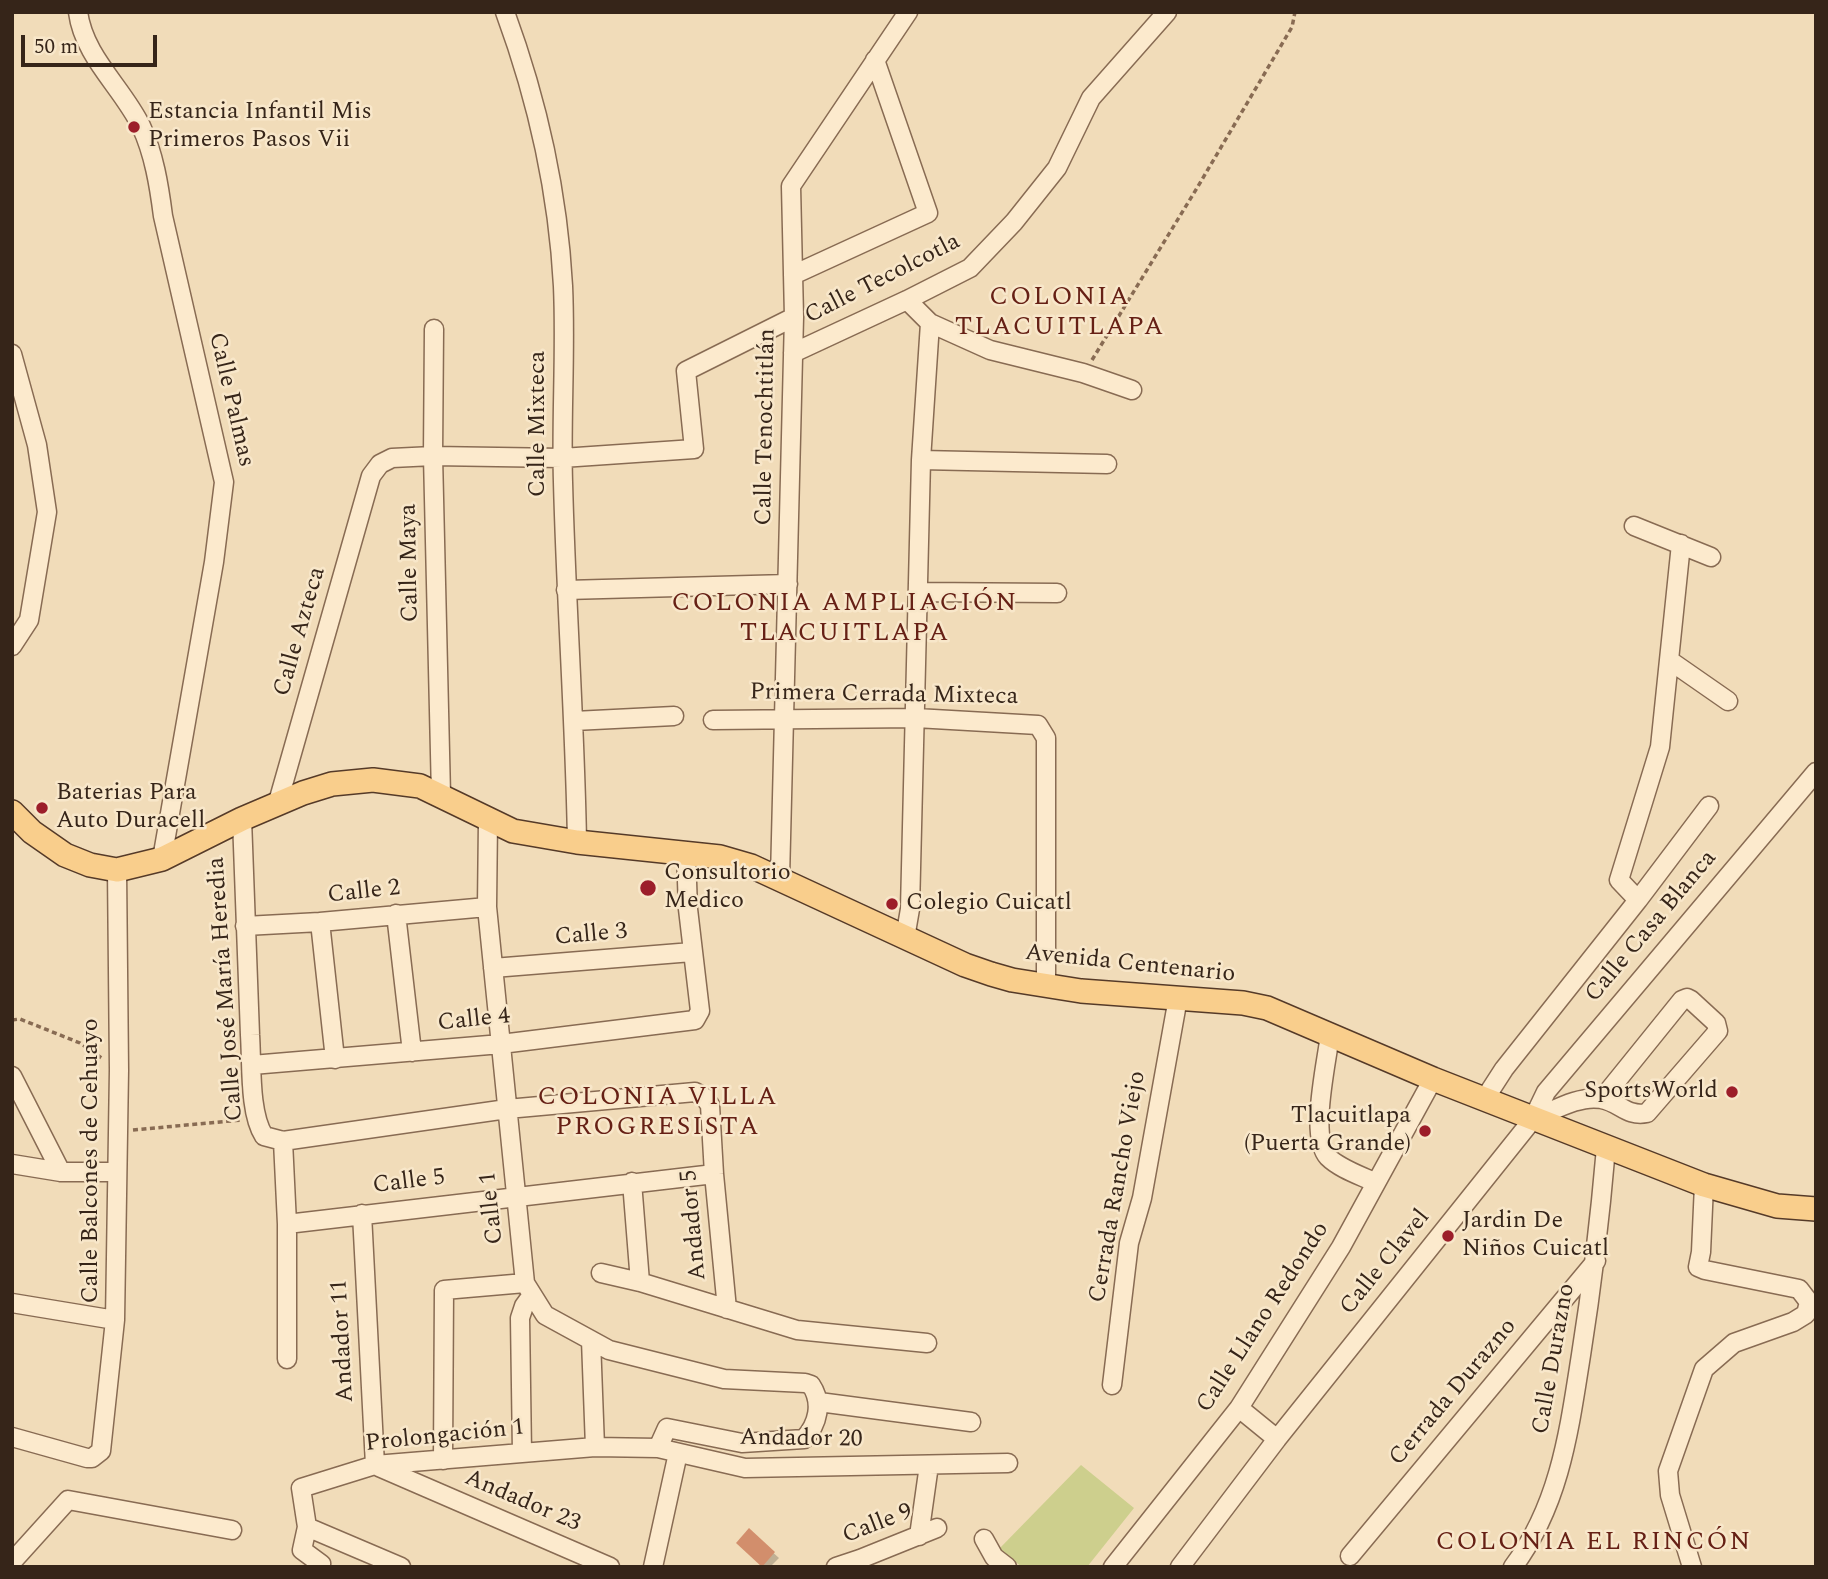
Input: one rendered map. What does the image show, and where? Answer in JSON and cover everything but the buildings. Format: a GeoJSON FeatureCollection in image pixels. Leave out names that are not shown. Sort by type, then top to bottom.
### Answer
{"type":"FeatureCollection","features":[{"type":"Feature","properties":{"kind":"main road","name":"Avenida Centenario"},"geometry":{"type":"LineString","coordinates":[[12,812],[32,832],[65,855],[90,865],[117,870],[162,859],[278,803],[332,784],[352,780],[400,782],[420,786],[513,831],[577,842],[720,857],[780,878],[978,970],[1012,980],[1046,986],[1243,1003],[1267,1008],[1484,1100],[1704,1185],[1777,1206],[1816,1209]]}},
{"type":"Feature","properties":{"kind":"street","name":"Calle Palmas"},"geometry":{"type":"LineString","coordinates":[[78,12],[80,23],[99,64],[141,126],[158,176],[163,216],[224,482],[214,562],[162,859]]}},
{"type":"Feature","properties":{"kind":"street","name":"Calle Mixteca"},"geometry":{"type":"LineString","coordinates":[[505,12],[525,66],[557,211],[563,288],[562,458],[566,590],[575,721],[577,842]]}},
{"type":"Feature","properties":{"kind":"street","name":"Calle Tenochtitlán"},"geometry":{"type":"LineString","coordinates":[[780,878],[794,317],[791,186],[908,12]]}},
{"type":"Feature","properties":{"kind":"street","name":"Calle Tecolcotla"},"geometry":{"type":"LineString","coordinates":[[793,353],[970,268],[1014,222],[1057,168],[1091,98],[1167,12]]}},
{"type":"Feature","properties":{"kind":"street"},"geometry":{"type":"LineString","coordinates":[[793,275],[928,214],[875,60]]}},
{"type":"Feature","properties":{"kind":"street"},"geometry":{"type":"LineString","coordinates":[[907,300],[930,323],[990,350],[1083,373],[1132,390]]}},
{"type":"Feature","properties":{"kind":"street"},"geometry":{"type":"LineString","coordinates":[[433,456],[562,458],[694,449],[686,371],[794,317]]}},
{"type":"Feature","properties":{"kind":"street"},"geometry":{"type":"LineString","coordinates":[[905,938],[911,909],[921,460],[930,323]]}},
{"type":"Feature","properties":{"kind":"street","name":"Calle Maya"},"geometry":{"type":"LineString","coordinates":[[434,329],[433,456],[440,795]]}},
{"type":"Feature","properties":{"kind":"street"},"geometry":{"type":"LineString","coordinates":[[12,354],[37,445],[47,512],[29,620],[12,646]]}},
{"type":"Feature","properties":{"kind":"street","name":"Calle Azteca"},"geometry":{"type":"LineString","coordinates":[[278,803],[371,475],[380,464],[392,458],[433,456]]}},
{"type":"Feature","properties":{"kind":"street"},"geometry":{"type":"LineString","coordinates":[[921,460],[1107,464]]}},
{"type":"Feature","properties":{"kind":"street"},"geometry":{"type":"LineString","coordinates":[[1634,526],[1711,556]]}},
{"type":"Feature","properties":{"kind":"street"},"geometry":{"type":"LineString","coordinates":[[1638,900],[1619,880],[1660,747],[1681,544]]}},
{"type":"Feature","properties":{"kind":"street"},"geometry":{"type":"LineString","coordinates":[[566,590],[788,584]]}},
{"type":"Feature","properties":{"kind":"street"},"geometry":{"type":"LineString","coordinates":[[919,592],[1057,593]]}},
{"type":"Feature","properties":{"kind":"street"},"geometry":{"type":"LineString","coordinates":[[1669,660],[1728,701]]}},
{"type":"Feature","properties":{"kind":"street"},"geometry":{"type":"LineString","coordinates":[[575,721],[674,716]]}},
{"type":"Feature","properties":{"kind":"street","name":"Primera Cerrada Mixteca"},"geometry":{"type":"LineString","coordinates":[[713,720],[916,718],[1038,724],[1046,738],[1046,986]]}},
{"type":"Feature","properties":{"kind":"street","name":"Calle Casa Blanca"},"geometry":{"type":"LineString","coordinates":[[1533,1119],[1546,1092],[1816,772]]}},
{"type":"Feature","properties":{"kind":"street"},"geometry":{"type":"LineString","coordinates":[[1484,1100],[1504,1069],[1709,806]]}},
{"type":"Feature","properties":{"kind":"street","name":"Calle José María Heredia"},"geometry":{"type":"LineString","coordinates":[[242,819],[256,1119],[264,1136],[283,1141]]}},
{"type":"Feature","properties":{"kind":"street","name":"Calle 1"},"geometry":{"type":"LineString","coordinates":[[488,820],[487,906],[528,1289]]}},
{"type":"Feature","properties":{"kind":"street"},"geometry":{"type":"LineString","coordinates":[[686,853],[692,952]]}},
{"type":"Feature","properties":{"kind":"street","name":"Calle Balcones de Cehuayo"},"geometry":{"type":"LineString","coordinates":[[12,1437],[87,1458],[92,1458],[102,1451],[116,1321],[119,1070],[117,870]]}},
{"type":"Feature","properties":{"kind":"street","name":"Calle 2"},"geometry":{"type":"LineString","coordinates":[[245,926],[320,922],[487,906]]}},
{"type":"Feature","properties":{"kind":"street"},"geometry":{"type":"LineString","coordinates":[[396,914],[412,1052]]}},
{"type":"Feature","properties":{"kind":"street"},"geometry":{"type":"LineString","coordinates":[[320,922],[335,1059]]}},
{"type":"Feature","properties":{"kind":"street","name":"Calle 3"},"geometry":{"type":"LineString","coordinates":[[494,968],[692,952]]}},
{"type":"Feature","properties":{"kind":"street","name":"Calle 4"},"geometry":{"type":"LineString","coordinates":[[252,1065],[501,1044],[695,1020],[698,1016],[692,952]]}},
{"type":"Feature","properties":{"kind":"street","name":"Cerrada Rancho Viejo"},"geometry":{"type":"LineString","coordinates":[[1112,1385],[1129,1243],[1142,1198],[1178,998]]}},
{"type":"Feature","properties":{"kind":"street"},"geometry":{"type":"LineString","coordinates":[[1533,1119],[1578,1101],[1602,1099],[1636,1115],[1647,1113],[1718,1031],[1716,1023],[1691,1000],[1682,1000],[1602,1099]]}},
{"type":"Feature","properties":{"kind":"street"},"geometry":{"type":"LineString","coordinates":[[1330,1034],[1318,1129],[1321,1145],[1329,1157],[1376,1183]]}},
{"type":"Feature","properties":{"kind":"street"},"geometry":{"type":"LineString","coordinates":[[12,1076],[61,1172]]}},
{"type":"Feature","properties":{"kind":"street","name":"Calle Llano Redondo"},"geometry":{"type":"LineString","coordinates":[[1113,1567],[1239,1408],[1341,1247],[1433,1079]]}},
{"type":"Feature","properties":{"kind":"street","name":"Andador 5"},"geometry":{"type":"LineString","coordinates":[[507,1109],[695,1092],[704,1097],[710,1105],[727,1310]]}},
{"type":"Feature","properties":{"kind":"street"},"geometry":{"type":"LineString","coordinates":[[287,1359],[287,1224],[283,1141],[507,1109]]}},
{"type":"Feature","properties":{"kind":"street","name":"Calle Clavel"},"geometry":{"type":"LineString","coordinates":[[1278,1439],[1533,1119]]}},
{"type":"Feature","properties":{"kind":"street","name":"Calle Durazno"},"geometry":{"type":"LineString","coordinates":[[1514,1567],[1530,1544],[1553,1495],[1571,1422],[1596,1261],[1606,1148]]}},
{"type":"Feature","properties":{"kind":"street"},"geometry":{"type":"LineString","coordinates":[[12,1164],[61,1172],[117,1172]]}},
{"type":"Feature","properties":{"kind":"street","name":"Calle 5"},"geometry":{"type":"LineString","coordinates":[[287,1224],[516,1195],[714,1174]]}},
{"type":"Feature","properties":{"kind":"street"},"geometry":{"type":"LineString","coordinates":[[632,1182],[640,1282]]}},
{"type":"Feature","properties":{"kind":"street"},"geometry":{"type":"LineString","coordinates":[[1692,1567],[1670,1495],[1668,1472],[1704,1369],[1734,1343],[1793,1322],[1806,1314],[1809,1302],[1799,1289],[1705,1270],[1698,1266],[1704,1185]]}},
{"type":"Feature","properties":{"kind":"street","name":"Andador 11"},"geometry":{"type":"LineString","coordinates":[[362,1214],[375,1465]]}},
{"type":"Feature","properties":{"kind":"street","name":"Cerrada Durazno"},"geometry":{"type":"LineString","coordinates":[[1350,1556],[1596,1261]]}},
{"type":"Feature","properties":{"kind":"street"},"geometry":{"type":"LineString","coordinates":[[601,1273],[640,1282],[797,1330],[927,1343]]}},
{"type":"Feature","properties":{"kind":"street"},"geometry":{"type":"LineString","coordinates":[[443,1460],[444,1290],[528,1289]]}},
{"type":"Feature","properties":{"kind":"street"},"geometry":{"type":"LineString","coordinates":[[528,1289],[545,1315],[609,1350],[724,1379],[804,1383],[811,1385],[819,1402],[816,1422],[804,1439],[741,1444],[667,1428],[657,1448]]}},
{"type":"Feature","properties":{"kind":"street"},"geometry":{"type":"LineString","coordinates":[[522,1453],[520,1318],[528,1289]]}},
{"type":"Feature","properties":{"kind":"street"},"geometry":{"type":"LineString","coordinates":[[12,1303],[116,1321]]}},
{"type":"Feature","properties":{"kind":"street"},"geometry":{"type":"LineString","coordinates":[[591,1340],[595,1447]]}},
{"type":"Feature","properties":{"kind":"street"},"geometry":{"type":"LineString","coordinates":[[819,1402],[971,1422]]}},
{"type":"Feature","properties":{"kind":"street"},"geometry":{"type":"LineString","coordinates":[[1181,1566],[1278,1439],[1239,1408]]}},
{"type":"Feature","properties":{"kind":"street","name":"Prolongación 1"},"geometry":{"type":"LineString","coordinates":[[307,1527],[301,1488],[375,1465],[595,1447]]}},
{"type":"Feature","properties":{"kind":"street","name":"Andador 20"},"geometry":{"type":"LineString","coordinates":[[595,1447],[657,1448],[746,1468],[1008,1463]]}},
{"type":"Feature","properties":{"kind":"street"},"geometry":{"type":"LineString","coordinates":[[653,1567],[678,1453]]}},
{"type":"Feature","properties":{"kind":"street","name":"Andador 23"},"geometry":{"type":"LineString","coordinates":[[375,1465],[610,1567]]}},
{"type":"Feature","properties":{"kind":"street"},"geometry":{"type":"LineString","coordinates":[[919,1536],[929,1465]]}},
{"type":"Feature","properties":{"kind":"street"},"geometry":{"type":"LineString","coordinates":[[12,1562],[68,1500],[232,1530]]}},
{"type":"Feature","properties":{"kind":"street"},"geometry":{"type":"LineString","coordinates":[[320,1567],[321,1564],[302,1550],[307,1527],[401,1567]]}},
{"type":"Feature","properties":{"kind":"street","name":"Calle 9"},"geometry":{"type":"LineString","coordinates":[[836,1567],[862,1563],[937,1528]]}},
{"type":"Feature","properties":{"kind":"street"},"geometry":{"type":"LineString","coordinates":[[984,1539],[994,1557],[1007,1567]]}},
{"type":"Feature","properties":{"kind":"path"},"geometry":{"type":"LineString","coordinates":[[1083,373],[1292,27],[1296,12]]}},
{"type":"Feature","properties":{"kind":"path"},"geometry":{"type":"LineString","coordinates":[[12,1020],[20,1019],[80,1043],[119,1070]]}},
{"type":"Feature","properties":{"kind":"path"},"geometry":{"type":"LineString","coordinates":[[117,1132],[256,1119]]}},
{"type":"Feature","properties":{"kind":"green space"},"geometry":{"type":"Polygon","coordinates":[[[1081,1465],[1134,1508],[1087,1567],[1022,1567],[999,1549],[1081,1465]]]}},
{"type":"Feature","properties":{"kind":"place","name":"Estancia Infantil Mis Primeros Pasos Vii"},"geometry":{"type":"Point","coordinates":[134,127]}},
{"type":"Feature","properties":{"kind":"place","name":"Baterias Para Auto Duracell"},"geometry":{"type":"Point","coordinates":[42,808]}},
{"type":"Feature","properties":{"kind":"place","name":"Consultorio Medico"},"geometry":{"type":"Point","coordinates":[648,888]}},
{"type":"Feature","properties":{"kind":"place","name":"Colegio Cuicatl"},"geometry":{"type":"Point","coordinates":[892,904]}},
{"type":"Feature","properties":{"kind":"place","name":"SportsWorld"},"geometry":{"type":"Point","coordinates":[1732,1092]}},
{"type":"Feature","properties":{"kind":"place","name":"Tlacuitlapa (Puerta Grande)"},"geometry":{"type":"Point","coordinates":[1425,1131]}},
{"type":"Feature","properties":{"kind":"place","name":"Jardin De Niños Cuicatl"},"geometry":{"type":"Point","coordinates":[1448,1236]}},
{"type":"Feature","properties":{"kind":"district","name":"COLONIA TLACUITLAPA"},"geometry":{"type":"Point","coordinates":[1060,314]}},
{"type":"Feature","properties":{"kind":"district","name":"COLONIA AMPLIACIÓN TLACUITLAPA"},"geometry":{"type":"Point","coordinates":[845,620]}},
{"type":"Feature","properties":{"kind":"district","name":"COLONIA VILLA PROGRESISTA"},"geometry":{"type":"Point","coordinates":[658,1114]}},
{"type":"Feature","properties":{"kind":"district","name":"COLONIA EL RINCÓN"},"geometry":{"type":"Point","coordinates":[1594,1544]}}]}
